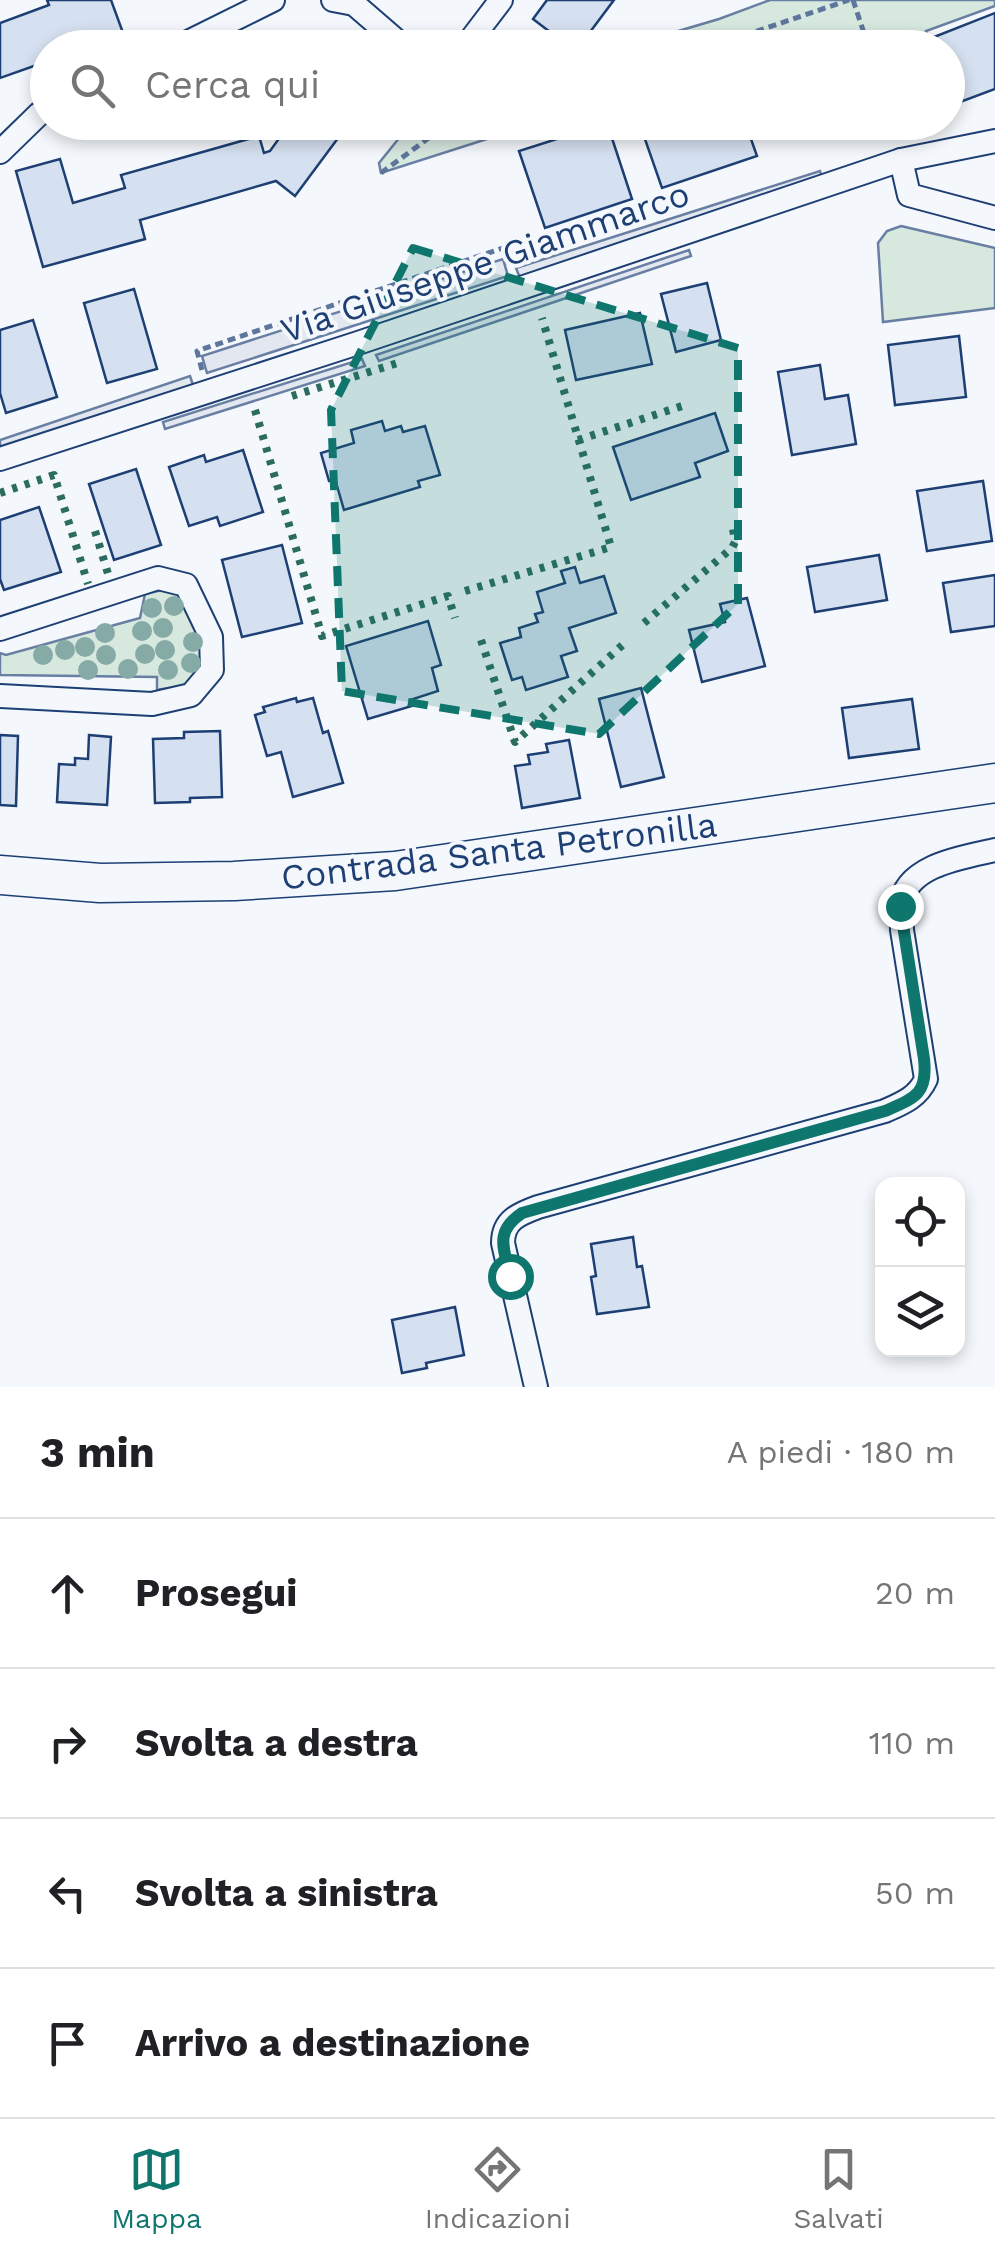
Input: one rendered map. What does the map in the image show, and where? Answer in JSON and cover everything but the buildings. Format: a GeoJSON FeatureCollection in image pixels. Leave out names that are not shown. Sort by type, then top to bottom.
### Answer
{"type":"FeatureCollection","features":[{"type":"Feature","properties":{"kind":"main road","name":"Contrada Santa Petronilla"},"geometry":{"type":"LineString","coordinates":[[0,875],[100,883],[234,881],[395,871],[995,783]]}},
{"type":"Feature","properties":{"kind":"street"},"geometry":{"type":"LineString","coordinates":[[213,30],[274,0]]}},
{"type":"Feature","properties":{"kind":"street"},"geometry":{"type":"LineString","coordinates":[[333,0],[354,4],[384,30]]}},
{"type":"Feature","properties":{"kind":"street"},"geometry":{"type":"LineString","coordinates":[[478,30],[501,0]]}},
{"type":"Feature","properties":{"kind":"street"},"geometry":{"type":"LineString","coordinates":[[0,152],[30,123]]}},
{"type":"Feature","properties":{"kind":"street","name":"Via Giuseppe Giammarco"},"geometry":{"type":"LineString","coordinates":[[0,459],[364,340],[895,153],[995,142]]}},
{"type":"Feature","properties":{"kind":"street"},"geometry":{"type":"LineString","coordinates":[[895,153],[909,195],[995,218]]}},
{"type":"Feature","properties":{"kind":"street"},"geometry":{"type":"LineString","coordinates":[[0,628],[158,578],[186,585],[210,638],[212,670],[192,695],[152,704],[0,696]]}},
{"type":"Feature","properties":{"kind":"street"},"geometry":{"type":"LineString","coordinates":[[536,1387],[503,1243],[508,1222],[538,1206],[904,1103],[921,1090],[926,1079],[902,930],[900,906],[904,891],[915,878],[934,868],[995,850]]}},
{"type":"Feature","properties":{"kind":"path"},"geometry":{"type":"LineString","coordinates":[[761,30],[851,0],[862,30]]}},
{"type":"Feature","properties":{"kind":"path"},"geometry":{"type":"LineString","coordinates":[[382,173],[426,140]]}},
{"type":"Feature","properties":{"kind":"path"},"geometry":{"type":"LineString","coordinates":[[895,153],[900,140]]}},
{"type":"Feature","properties":{"kind":"path"},"geometry":{"type":"LineString","coordinates":[[204,370],[197,351],[503,248],[509,265],[527,259]]}},
{"type":"Feature","properties":{"kind":"highlighted area"},"geometry":{"type":"Polygon","coordinates":[[[413,248],[738,348],[738,604],[599,734],[342,691],[331,410],[413,248]]]}},
{"type":"Feature","properties":{"kind":"shaded area"},"geometry":{"type":"Polygon","coordinates":[[[770,0],[995,0],[995,6],[929,30],[682,30],[770,0]]]}},
{"type":"Feature","properties":{"kind":"shaded area"},"geometry":{"type":"Polygon","coordinates":[[[398,140],[484,140],[381,173],[379,163],[398,140]]]}},
{"type":"Feature","properties":{"kind":"shaded area"},"geometry":{"type":"Polygon","coordinates":[[[820,171],[823,181],[520,278],[516,268],[820,171]]]}},
{"type":"Feature","properties":{"kind":"shaded area"},"geometry":{"type":"Polygon","coordinates":[[[901,226],[995,248],[995,308],[883,322],[878,243],[887,231],[901,226]]]}},
{"type":"Feature","properties":{"kind":"shaded area"},"geometry":{"type":"Polygon","coordinates":[[[689,250],[691,256],[379,361],[376,355],[689,250]]]}},
{"type":"Feature","properties":{"kind":"shaded area"},"geometry":{"type":"Polygon","coordinates":[[[503,259],[508,276],[207,373],[202,356],[503,259]]]}},
{"type":"Feature","properties":{"kind":"shaded area"},"geometry":{"type":"Polygon","coordinates":[[[362,359],[365,366],[165,429],[163,422],[362,359]]]}},
{"type":"Feature","properties":{"kind":"shaded area"},"geometry":{"type":"Polygon","coordinates":[[[190,376],[193,385],[0,449],[0,440],[190,376]]]}},
{"type":"Feature","properties":{"kind":"shaded area"},"geometry":{"type":"Polygon","coordinates":[[[162,590],[183,598],[200,629],[201,665],[188,683],[157,690],[157,677],[0,675],[0,653],[6,655],[140,618],[145,594],[162,590]]]}},
{"type":"Feature","properties":{"kind":"hedge"},"geometry":{"type":"LineString","coordinates":[[465,591],[611,547],[542,318]]}},
{"type":"Feature","properties":{"kind":"hedge"},"geometry":{"type":"LineString","coordinates":[[292,396],[401,362]]}},
{"type":"Feature","properties":{"kind":"hedge"},"geometry":{"type":"LineString","coordinates":[[578,440],[682,406]]}},
{"type":"Feature","properties":{"kind":"hedge"},"geometry":{"type":"LineString","coordinates":[[255,410],[322,636],[448,596],[455,618]]}},
{"type":"Feature","properties":{"kind":"hedge"},"geometry":{"type":"LineString","coordinates":[[0,493],[54,475],[88,584]]}},
{"type":"Feature","properties":{"kind":"hedge"},"geometry":{"type":"LineString","coordinates":[[644,623],[732,548],[732,523]]}},
{"type":"Feature","properties":{"kind":"hedge"},"geometry":{"type":"LineString","coordinates":[[95,531],[109,577]]}},
{"type":"Feature","properties":{"kind":"hedge"},"geometry":{"type":"LineString","coordinates":[[481,640],[515,742],[628,640]]}},
{"type":"Feature","properties":{"kind":"route"},"geometry":{"type":"LineString","coordinates":[[510,1276],[503,1233],[508,1222],[522,1213],[885,1111],[921,1090],[926,1079],[924,1059],[900,906]]}}]}
